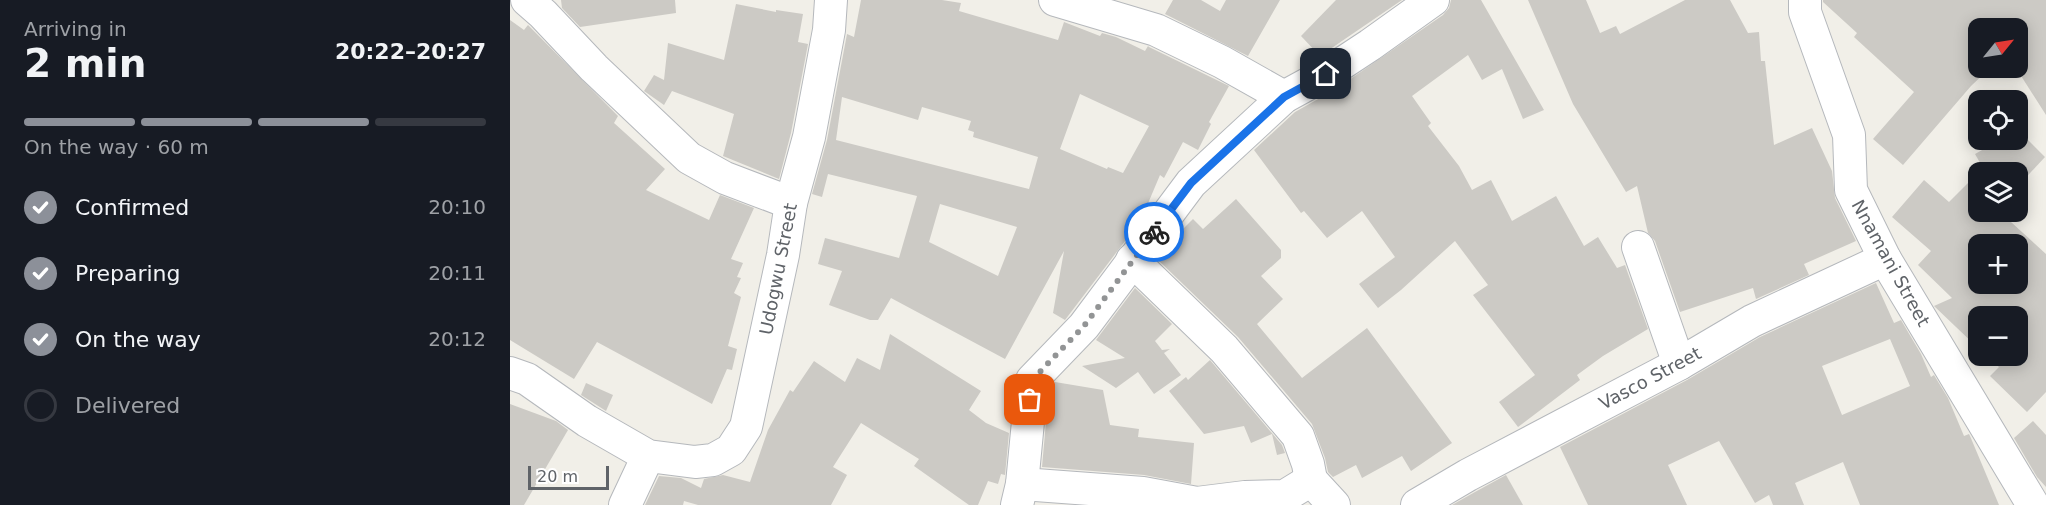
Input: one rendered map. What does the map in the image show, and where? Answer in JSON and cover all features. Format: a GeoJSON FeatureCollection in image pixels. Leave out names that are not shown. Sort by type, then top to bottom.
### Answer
{"type":"FeatureCollection","features":[{"type":"Feature","properties":{"kind":"street"},"geometry":{"type":"LineString","coordinates":[[527,0],[594,68],[689,158],[725,178],[791,203]]}},
{"type":"Feature","properties":{"kind":"street","name":"Udogwu Street"},"geometry":{"type":"LineString","coordinates":[[648,456],[695,462],[713,460],[731,450],[746,427],[783,255],[791,203],[809,137],[829,30],[831,0]]}},
{"type":"Feature","properties":{"kind":"street"},"geometry":{"type":"LineString","coordinates":[[1055,0],[1156,30],[1222,62],[1284,97]]}},
{"type":"Feature","properties":{"kind":"street"},"geometry":{"type":"LineString","coordinates":[[1311,480],[1285,496],[1245,497],[1197,503],[1143,493],[1020,494],[1032,380],[1084,326],[1191,183],[1284,97],[1326,74],[1433,0]]}},
{"type":"Feature","properties":{"kind":"street","name":"Nnamani Street"},"geometry":{"type":"LineString","coordinates":[[1805,0],[1805,12],[1849,135],[1851,190],[1886,259],[2033,505]]}},
{"type":"Feature","properties":{"kind":"street"},"geometry":{"type":"LineString","coordinates":[[1638,247],[1679,364]]}},
{"type":"Feature","properties":{"kind":"street","name":"Vasco Street"},"geometry":{"type":"LineString","coordinates":[[1418,505],[1468,475],[1679,364],[1752,321],[1886,259]]}},
{"type":"Feature","properties":{"kind":"street"},"geometry":{"type":"LineString","coordinates":[[1132,260],[1224,349],[1298,436],[1311,480],[1334,505]]}},
{"type":"Feature","properties":{"kind":"street"},"geometry":{"type":"LineString","coordinates":[[510,373],[526,379],[587,421],[648,456],[625,505]]}},
{"type":"Feature","properties":{"kind":"building"},"geometry":{"type":"Polygon","coordinates":[[[561,0],[675,0],[676,13],[580,27],[562,8],[561,0]]]}},
{"type":"Feature","properties":{"kind":"building"},"geometry":{"type":"Polygon","coordinates":[[[861,0],[942,0],[961,3],[959,11],[1058,40],[1064,22],[1100,36],[1102,33],[1116,37],[1145,51],[1148,46],[1229,86],[1209,122],[1211,124],[1198,150],[1183,142],[1164,178],[1160,175],[1141,220],[1065,320],[1053,313],[1064,251],[1005,359],[891,298],[878,320],[870,320],[829,305],[842,271],[818,264],[825,238],[899,258],[917,196],[828,174],[822,197],[812,194],[827,140],[847,34],[854,37],[861,0]],[[1080,94],[1060,149],[1107,169],[1108,167],[1123,173],[1149,126],[1080,94]],[[842,97],[836,140],[1029,189],[1038,157],[973,137],[974,132],[968,130],[971,121],[922,107],[918,120],[842,97]],[[940,204],[929,242],[998,276],[1017,227],[940,204]]]}},
{"type":"Feature","properties":{"kind":"building"},"geometry":{"type":"Polygon","coordinates":[[[1173,0],[1201,0],[1220,11],[1226,0],[1280,0],[1248,56],[1165,14],[1173,0]]]}},
{"type":"Feature","properties":{"kind":"building"},"geometry":{"type":"Polygon","coordinates":[[[1336,0],[1402,0],[1320,56],[1301,36],[1336,0]]]}},
{"type":"Feature","properties":{"kind":"building"},"geometry":{"type":"Polygon","coordinates":[[[1451,0],[1481,0],[1544,110],[1523,119],[1502,69],[1482,80],[1468,55],[1412,96],[1431,123],[1428,126],[1459,166],[1472,190],[1491,180],[1512,221],[1556,196],[1584,246],[1598,237],[1617,268],[1625,265],[1648,329],[1603,356],[1577,375],[1580,380],[1518,427],[1499,402],[1535,375],[1473,295],[1488,285],[1455,241],[1378,308],[1359,284],[1395,257],[1362,211],[1327,238],[1304,211],[1301,213],[1254,150],[1295,112],[1336,89],[1443,15],[1449,8],[1451,0]]]}},
{"type":"Feature","properties":{"kind":"building"},"geometry":{"type":"Polygon","coordinates":[[[1528,0],[1586,0],[1600,33],[1616,26],[1620,34],[1685,0],[1730,0],[1748,33],[1759,32],[1761,61],[1765,61],[1774,145],[1812,128],[1832,171],[1835,198],[1856,241],[1804,264],[1809,275],[1756,299],[1753,288],[1680,312],[1655,241],[1648,233],[1637,186],[1626,192],[1573,104],[1528,0]]]}},
{"type":"Feature","properties":{"kind":"building"},"geometry":{"type":"Polygon","coordinates":[[[1823,0],[2046,0],[2046,115],[2022,78],[2028,78],[2028,18],[1968,18],[1968,78],[1979,78],[1903,165],[1873,139],[1914,92],[1854,37],[1857,33],[1823,0]]]}},
{"type":"Feature","properties":{"kind":"building"},"geometry":{"type":"Polygon","coordinates":[[[736,4],[776,12],[776,10],[803,14],[798,42],[808,44],[791,133],[779,179],[723,156],[734,114],[672,91],[664,105],[644,91],[654,75],[664,80],[668,43],[724,60],[736,4]]]}},
{"type":"Feature","properties":{"kind":"building"},"geometry":{"type":"Polygon","coordinates":[[[510,20],[524,30],[528,25],[618,116],[614,123],[665,169],[646,190],[709,220],[720,195],[754,208],[731,259],[743,263],[737,277],[741,278],[734,293],[741,297],[728,346],[737,349],[732,370],[727,369],[712,404],[597,342],[574,379],[510,340],[510,20]]]}},
{"type":"Feature","properties":{"kind":"building"},"geometry":{"type":"Polygon","coordinates":[[[2028,140],[2045,157],[2028,175],[2028,162],[1980,162],[1975,154],[1982,150],[2028,150],[2028,140]]]}},
{"type":"Feature","properties":{"kind":"building"},"geometry":{"type":"Polygon","coordinates":[[[1924,180],[1949,202],[1968,183],[1968,222],[2011,222],[2024,234],[1968,234],[1968,294],[2028,294],[2028,238],[2046,254],[2046,392],[2027,412],[1990,376],[1998,366],[2028,366],[2028,306],[1968,306],[1968,338],[1934,306],[1952,298],[1918,265],[1931,251],[1892,217],[1924,180]]]}},
{"type":"Feature","properties":{"kind":"building"},"geometry":{"type":"Polygon","coordinates":[[[1236,199],[1281,250],[1281,258],[1261,276],[1283,299],[1257,324],[1302,378],[1367,328],[1452,443],[1411,471],[1402,456],[1362,478],[1356,465],[1333,477],[1328,472],[1312,424],[1238,337],[1157,259],[1168,244],[1193,219],[1203,229],[1236,199]]]}},
{"type":"Feature","properties":{"kind":"building"},"geometry":{"type":"Polygon","coordinates":[[[1876,283],[1894,323],[1901,320],[1921,354],[1931,377],[1934,375],[1948,398],[1964,436],[1969,434],[1999,505],[1860,505],[1843,462],[1795,483],[1804,505],[1773,505],[1769,495],[1755,503],[1719,441],[1668,465],[1687,505],[1588,505],[1560,447],[1687,380],[1760,337],[1876,283]],[[1890,339],[1822,366],[1842,415],[1910,386],[1890,339]]]}},
{"type":"Feature","properties":{"kind":"building"},"geometry":{"type":"Polygon","coordinates":[[[1135,288],[1172,324],[1155,341],[1162,350],[1170,349],[1164,353],[1181,375],[1154,394],[1138,372],[1116,388],[1082,366],[1125,358],[1096,340],[1135,288]]]}},
{"type":"Feature","properties":{"kind":"building"},"geometry":{"type":"Polygon","coordinates":[[[890,334],[981,391],[969,410],[986,423],[1009,433],[1005,475],[1001,474],[998,484],[988,481],[978,505],[969,505],[914,466],[919,459],[861,423],[833,467],[847,475],[831,505],[698,505],[684,501],[683,505],[645,505],[659,476],[681,478],[701,488],[704,479],[723,475],[750,482],[768,430],[790,390],[793,392],[814,361],[845,382],[857,358],[880,370],[890,334]]]}},
{"type":"Feature","properties":{"kind":"building"},"geometry":{"type":"Polygon","coordinates":[[[1210,360],[1282,445],[1285,453],[1277,455],[1272,434],[1251,443],[1244,426],[1204,434],[1169,391],[1186,377],[1188,380],[1210,360]]]}},
{"type":"Feature","properties":{"kind":"building"},"geometry":{"type":"Polygon","coordinates":[[[1055,382],[1103,390],[1110,425],[1139,429],[1138,437],[1194,443],[1191,484],[1144,475],[1042,467],[1049,388],[1055,382]]]}},
{"type":"Feature","properties":{"kind":"building"},"geometry":{"type":"Polygon","coordinates":[[[586,383],[613,395],[606,411],[581,395],[586,383]]]}},
{"type":"Feature","properties":{"kind":"building"},"geometry":{"type":"Polygon","coordinates":[[[510,404],[556,421],[568,430],[524,505],[510,505],[510,404]]]}},
{"type":"Feature","properties":{"kind":"building"},"geometry":{"type":"Polygon","coordinates":[[[2033,421],[2046,435],[2046,487],[2037,477],[2014,438],[2033,421]]]}},
{"type":"Feature","properties":{"kind":"building"},"geometry":{"type":"Polygon","coordinates":[[[1506,475],[1523,505],[1452,505],[1475,492],[1506,475]]]}},
{"type":"Feature","properties":{"kind":"way so far"},"geometry":{"type":"LineString","coordinates":[[1030,400],[1032,380],[1084,326],[1154,232]]}},
{"type":"Feature","properties":{"kind":"route"},"geometry":{"type":"LineString","coordinates":[[1154,232],[1191,183],[1284,97],[1326,74]]}}]}
